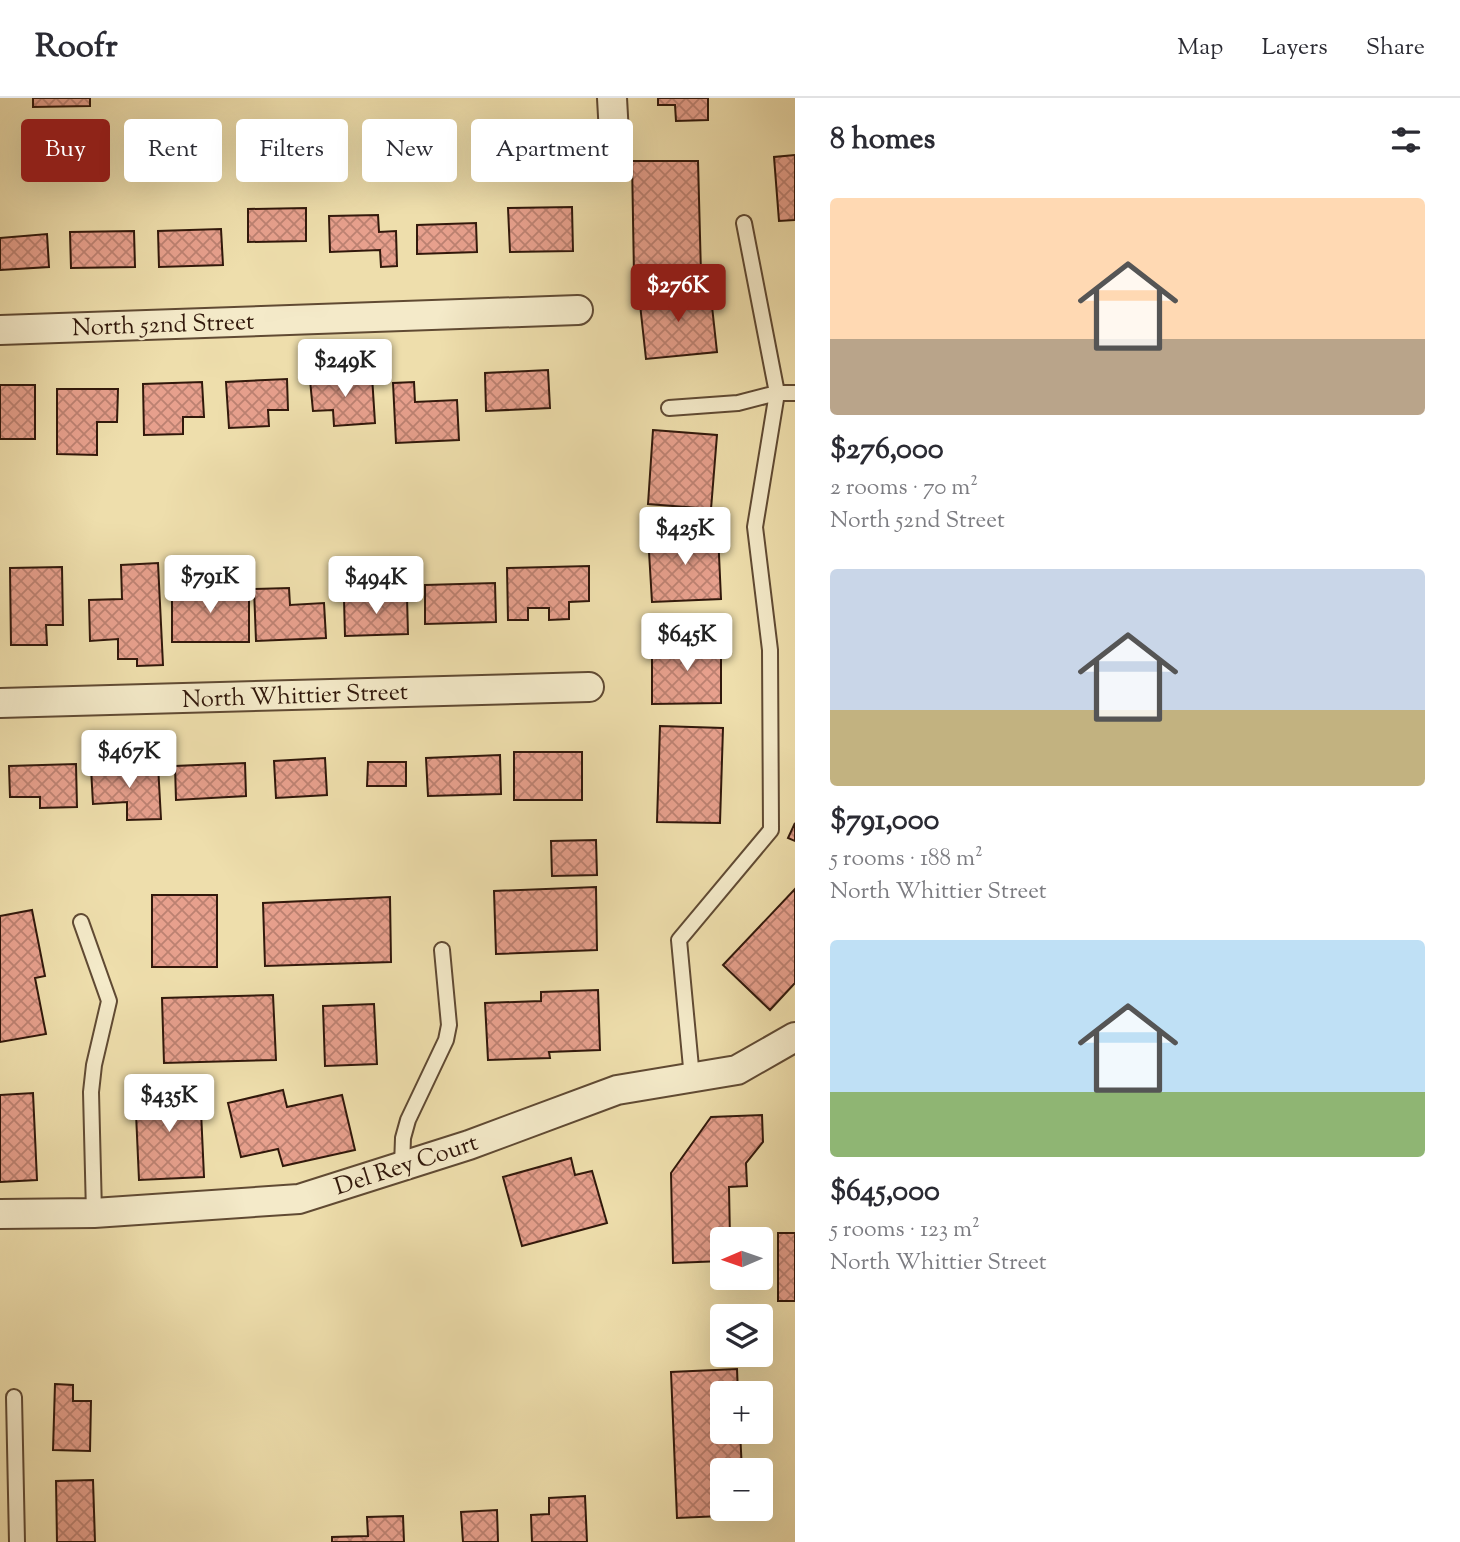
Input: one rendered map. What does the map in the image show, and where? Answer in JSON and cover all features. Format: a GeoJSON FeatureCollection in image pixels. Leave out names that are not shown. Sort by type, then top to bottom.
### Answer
{"type":"FeatureCollection","features":[{"type":"Feature","properties":{"kind":"street"},"geometry":{"type":"LineString","coordinates":[[612,98],[613,119]]}},
{"type":"Feature","properties":{"kind":"street","name":"North 52nd Street"},"geometry":{"type":"LineString","coordinates":[[0,330],[578,310]]}},
{"type":"Feature","properties":{"kind":"street","name":"North Whittier Street"},"geometry":{"type":"LineString","coordinates":[[0,703],[589,687]]}},
{"type":"Feature","properties":{"kind":"street","name":"Del Rey Court"},"geometry":{"type":"LineString","coordinates":[[0,1214],[94,1213],[299,1199],[469,1145],[617,1090],[737,1070],[795,1037]]}},
{"type":"Feature","properties":{"kind":"lane"},"geometry":{"type":"LineString","coordinates":[[692,1078],[679,940],[771,830],[769,650],[755,527],[777,393],[744,223]]}},
{"type":"Feature","properties":{"kind":"lane"},"geometry":{"type":"LineString","coordinates":[[669,408],[738,403],[777,393],[795,393]]}},
{"type":"Feature","properties":{"kind":"lane"},"geometry":{"type":"LineString","coordinates":[[81,922],[109,1001],[94,1065],[91,1092],[94,1213]]}},
{"type":"Feature","properties":{"kind":"lane"},"geometry":{"type":"LineString","coordinates":[[402,1166],[403,1138],[408,1120],[446,1040],[449,1026],[442,950]]}},
{"type":"Feature","properties":{"kind":"lane"},"geometry":{"type":"LineString","coordinates":[[14,1397],[17,1542]]}},
{"type":"Feature","properties":{"kind":"building"},"geometry":{"type":"Polygon","coordinates":[[[33,98],[90,98],[90,106],[33,107],[33,98]]]}},
{"type":"Feature","properties":{"kind":"building"},"geometry":{"type":"Polygon","coordinates":[[[658,98],[708,98],[708,120],[676,121],[675,105],[658,105],[658,98]]]}},
{"type":"Feature","properties":{"kind":"building"},"geometry":{"type":"Polygon","coordinates":[[[795,155],[795,220],[779,221],[774,157],[795,155]]]}},
{"type":"Feature","properties":{"kind":"building"},"geometry":{"type":"Polygon","coordinates":[[[633,161],[698,161],[701,274],[634,275],[633,161]]]}},
{"type":"Feature","properties":{"kind":"building"},"geometry":{"type":"Polygon","coordinates":[[[572,207],[573,251],[510,252],[508,208],[572,207]]]}},
{"type":"Feature","properties":{"kind":"building"},"geometry":{"type":"Polygon","coordinates":[[[306,208],[306,241],[248,242],[248,209],[306,208]]]}},
{"type":"Feature","properties":{"kind":"building"},"geometry":{"type":"Polygon","coordinates":[[[378,215],[379,232],[396,231],[397,266],[381,267],[380,250],[330,252],[329,216],[378,215]]]}},
{"type":"Feature","properties":{"kind":"building"},"geometry":{"type":"Polygon","coordinates":[[[476,223],[477,252],[417,254],[417,225],[476,223]]]}},
{"type":"Feature","properties":{"kind":"building"},"geometry":{"type":"Polygon","coordinates":[[[221,229],[223,265],[159,267],[158,231],[221,229]]]}},
{"type":"Feature","properties":{"kind":"building"},"geometry":{"type":"Polygon","coordinates":[[[134,231],[135,267],[71,268],[70,232],[134,231]]]}},
{"type":"Feature","properties":{"kind":"building"},"geometry":{"type":"Polygon","coordinates":[[[47,234],[49,267],[0,270],[0,238],[47,234]]]}},
{"type":"Feature","properties":{"kind":"building"},"geometry":{"type":"Polygon","coordinates":[[[710,288],[717,352],[646,359],[639,295],[710,288]]]}},
{"type":"Feature","properties":{"kind":"building"},"geometry":{"type":"Polygon","coordinates":[[[548,370],[550,408],[486,411],[485,373],[548,370]]]}},
{"type":"Feature","properties":{"kind":"building"},"geometry":{"type":"Polygon","coordinates":[[[372,376],[375,423],[334,426],[333,410],[313,411],[310,380],[372,376]]]}},
{"type":"Feature","properties":{"kind":"building"},"geometry":{"type":"Polygon","coordinates":[[[287,379],[288,410],[268,410],[269,426],[229,428],[226,382],[287,379]]]}},
{"type":"Feature","properties":{"kind":"building"},"geometry":{"type":"Polygon","coordinates":[[[202,382],[204,417],[183,417],[183,434],[144,435],[143,384],[202,382]]]}},
{"type":"Feature","properties":{"kind":"building"},"geometry":{"type":"Polygon","coordinates":[[[414,382],[415,402],[457,400],[459,440],[396,443],[393,383],[414,382]]]}},
{"type":"Feature","properties":{"kind":"building"},"geometry":{"type":"Polygon","coordinates":[[[0,385],[35,385],[35,439],[0,439],[0,385]]]}},
{"type":"Feature","properties":{"kind":"building"},"geometry":{"type":"Polygon","coordinates":[[[57,389],[118,389],[117,422],[97,422],[97,455],[57,454],[57,389]]]}},
{"type":"Feature","properties":{"kind":"building"},"geometry":{"type":"Polygon","coordinates":[[[653,430],[717,435],[711,509],[648,504],[653,430]]]}},
{"type":"Feature","properties":{"kind":"building"},"geometry":{"type":"Polygon","coordinates":[[[718,533],[721,599],[652,602],[648,535],[718,533]]]}},
{"type":"Feature","properties":{"kind":"building"},"geometry":{"type":"Polygon","coordinates":[[[158,563],[163,665],[137,666],[137,659],[118,659],[118,639],[90,641],[89,600],[122,599],[121,565],[158,563]]]}},
{"type":"Feature","properties":{"kind":"building"},"geometry":{"type":"Polygon","coordinates":[[[589,566],[589,601],[569,602],[569,619],[549,620],[549,608],[528,608],[528,620],[508,620],[507,568],[589,566]]]}},
{"type":"Feature","properties":{"kind":"building"},"geometry":{"type":"Polygon","coordinates":[[[62,567],[63,625],[46,625],[47,645],[11,645],[10,568],[62,567]]]}},
{"type":"Feature","properties":{"kind":"building"},"geometry":{"type":"Polygon","coordinates":[[[192,578],[230,579],[230,600],[249,600],[249,642],[172,642],[172,599],[192,599],[192,578]]]}},
{"type":"Feature","properties":{"kind":"building"},"geometry":{"type":"Polygon","coordinates":[[[495,583],[496,622],[425,624],[425,585],[495,583]]]}},
{"type":"Feature","properties":{"kind":"building"},"geometry":{"type":"Polygon","coordinates":[[[289,588],[290,605],[324,603],[326,638],[256,641],[254,589],[289,588]]]}},
{"type":"Feature","properties":{"kind":"building"},"geometry":{"type":"Polygon","coordinates":[[[407,597],[408,634],[345,636],[344,599],[407,597]]]}},
{"type":"Feature","properties":{"kind":"building"},"geometry":{"type":"Polygon","coordinates":[[[721,641],[721,703],[652,704],[652,643],[721,641]]]}},
{"type":"Feature","properties":{"kind":"building"},"geometry":{"type":"Polygon","coordinates":[[[660,726],[723,728],[720,823],[657,822],[660,726]]]}},
{"type":"Feature","properties":{"kind":"building"},"geometry":{"type":"Polygon","coordinates":[[[514,752],[582,752],[582,800],[514,800],[514,752]]]}},
{"type":"Feature","properties":{"kind":"building"},"geometry":{"type":"Polygon","coordinates":[[[500,755],[501,794],[428,796],[426,758],[500,755]]]}},
{"type":"Feature","properties":{"kind":"building"},"geometry":{"type":"Polygon","coordinates":[[[325,758],[327,795],[276,798],[274,761],[325,758]]]}},
{"type":"Feature","properties":{"kind":"building"},"geometry":{"type":"Polygon","coordinates":[[[368,762],[406,762],[406,786],[367,786],[368,762]]]}},
{"type":"Feature","properties":{"kind":"building"},"geometry":{"type":"Polygon","coordinates":[[[245,763],[246,796],[176,800],[175,766],[245,763]]]}},
{"type":"Feature","properties":{"kind":"building"},"geometry":{"type":"Polygon","coordinates":[[[76,764],[77,807],[40,808],[40,797],[10,797],[9,766],[76,764]]]}},
{"type":"Feature","properties":{"kind":"building"},"geometry":{"type":"Polygon","coordinates":[[[158,765],[161,819],[127,820],[127,802],[93,804],[91,768],[158,765]]]}},
{"type":"Feature","properties":{"kind":"building"},"geometry":{"type":"Polygon","coordinates":[[[795,823],[795,841],[788,838],[795,823]]]}},
{"type":"Feature","properties":{"kind":"building"},"geometry":{"type":"Polygon","coordinates":[[[596,840],[597,875],[552,876],[551,841],[596,840]]]}},
{"type":"Feature","properties":{"kind":"building"},"geometry":{"type":"Polygon","coordinates":[[[596,887],[597,950],[496,954],[494,891],[596,887]]]}},
{"type":"Feature","properties":{"kind":"building"},"geometry":{"type":"Polygon","coordinates":[[[795,889],[795,983],[770,1010],[723,965],[795,889]]]}},
{"type":"Feature","properties":{"kind":"building"},"geometry":{"type":"Polygon","coordinates":[[[152,895],[217,895],[217,967],[152,967],[152,895]]]}},
{"type":"Feature","properties":{"kind":"building"},"geometry":{"type":"Polygon","coordinates":[[[390,897],[391,962],[265,966],[263,903],[390,897]]]}},
{"type":"Feature","properties":{"kind":"building"},"geometry":{"type":"Polygon","coordinates":[[[32,910],[45,976],[35,978],[46,1034],[0,1042],[0,916],[32,910]]]}},
{"type":"Feature","properties":{"kind":"building"},"geometry":{"type":"Polygon","coordinates":[[[598,990],[600,1050],[549,1052],[550,1058],[488,1060],[485,1003],[541,1001],[541,992],[598,990]]]}},
{"type":"Feature","properties":{"kind":"building"},"geometry":{"type":"Polygon","coordinates":[[[273,995],[276,1060],[164,1063],[162,998],[273,995]]]}},
{"type":"Feature","properties":{"kind":"building"},"geometry":{"type":"Polygon","coordinates":[[[374,1004],[377,1064],[325,1066],[323,1006],[374,1004]]]}},
{"type":"Feature","properties":{"kind":"building"},"geometry":{"type":"Polygon","coordinates":[[[200,1089],[204,1177],[139,1180],[135,1091],[200,1089]]]}},
{"type":"Feature","properties":{"kind":"building"},"geometry":{"type":"Polygon","coordinates":[[[283,1090],[287,1107],[342,1095],[355,1150],[283,1166],[278,1149],[241,1157],[228,1103],[283,1090]]]}},
{"type":"Feature","properties":{"kind":"building"},"geometry":{"type":"Polygon","coordinates":[[[33,1093],[37,1180],[0,1182],[0,1095],[33,1093]]]}},
{"type":"Feature","properties":{"kind":"building"},"geometry":{"type":"Polygon","coordinates":[[[762,1115],[763,1142],[746,1163],[747,1186],[729,1187],[730,1227],[710,1227],[710,1262],[673,1263],[671,1173],[711,1117],[762,1115]]]}},
{"type":"Feature","properties":{"kind":"building"},"geometry":{"type":"Polygon","coordinates":[[[571,1158],[575,1175],[592,1171],[607,1223],[522,1246],[503,1177],[571,1158]]]}},
{"type":"Feature","properties":{"kind":"building"},"geometry":{"type":"Polygon","coordinates":[[[778,1233],[795,1233],[795,1301],[778,1301],[778,1233]]]}},
{"type":"Feature","properties":{"kind":"building"},"geometry":{"type":"Polygon","coordinates":[[[737,1369],[738,1381],[710,1381],[710,1444],[741,1444],[741,1458],[710,1458],[710,1517],[677,1518],[671,1372],[737,1369]]]}},
{"type":"Feature","properties":{"kind":"building"},"geometry":{"type":"Polygon","coordinates":[[[55,1384],[73,1385],[73,1401],[91,1401],[90,1451],[53,1450],[55,1384]]]}},
{"type":"Feature","properties":{"kind":"building"},"geometry":{"type":"Polygon","coordinates":[[[93,1480],[95,1542],[57,1542],[56,1481],[93,1480]]]}},
{"type":"Feature","properties":{"kind":"building"},"geometry":{"type":"Polygon","coordinates":[[[585,1496],[587,1542],[532,1542],[531,1515],[549,1514],[549,1498],[585,1496]]]}},
{"type":"Feature","properties":{"kind":"building"},"geometry":{"type":"Polygon","coordinates":[[[497,1510],[498,1542],[463,1542],[461,1512],[497,1510]]]}},
{"type":"Feature","properties":{"kind":"building"},"geometry":{"type":"Polygon","coordinates":[[[403,1516],[404,1542],[332,1542],[332,1537],[368,1536],[367,1517],[403,1516]]]}}]}
